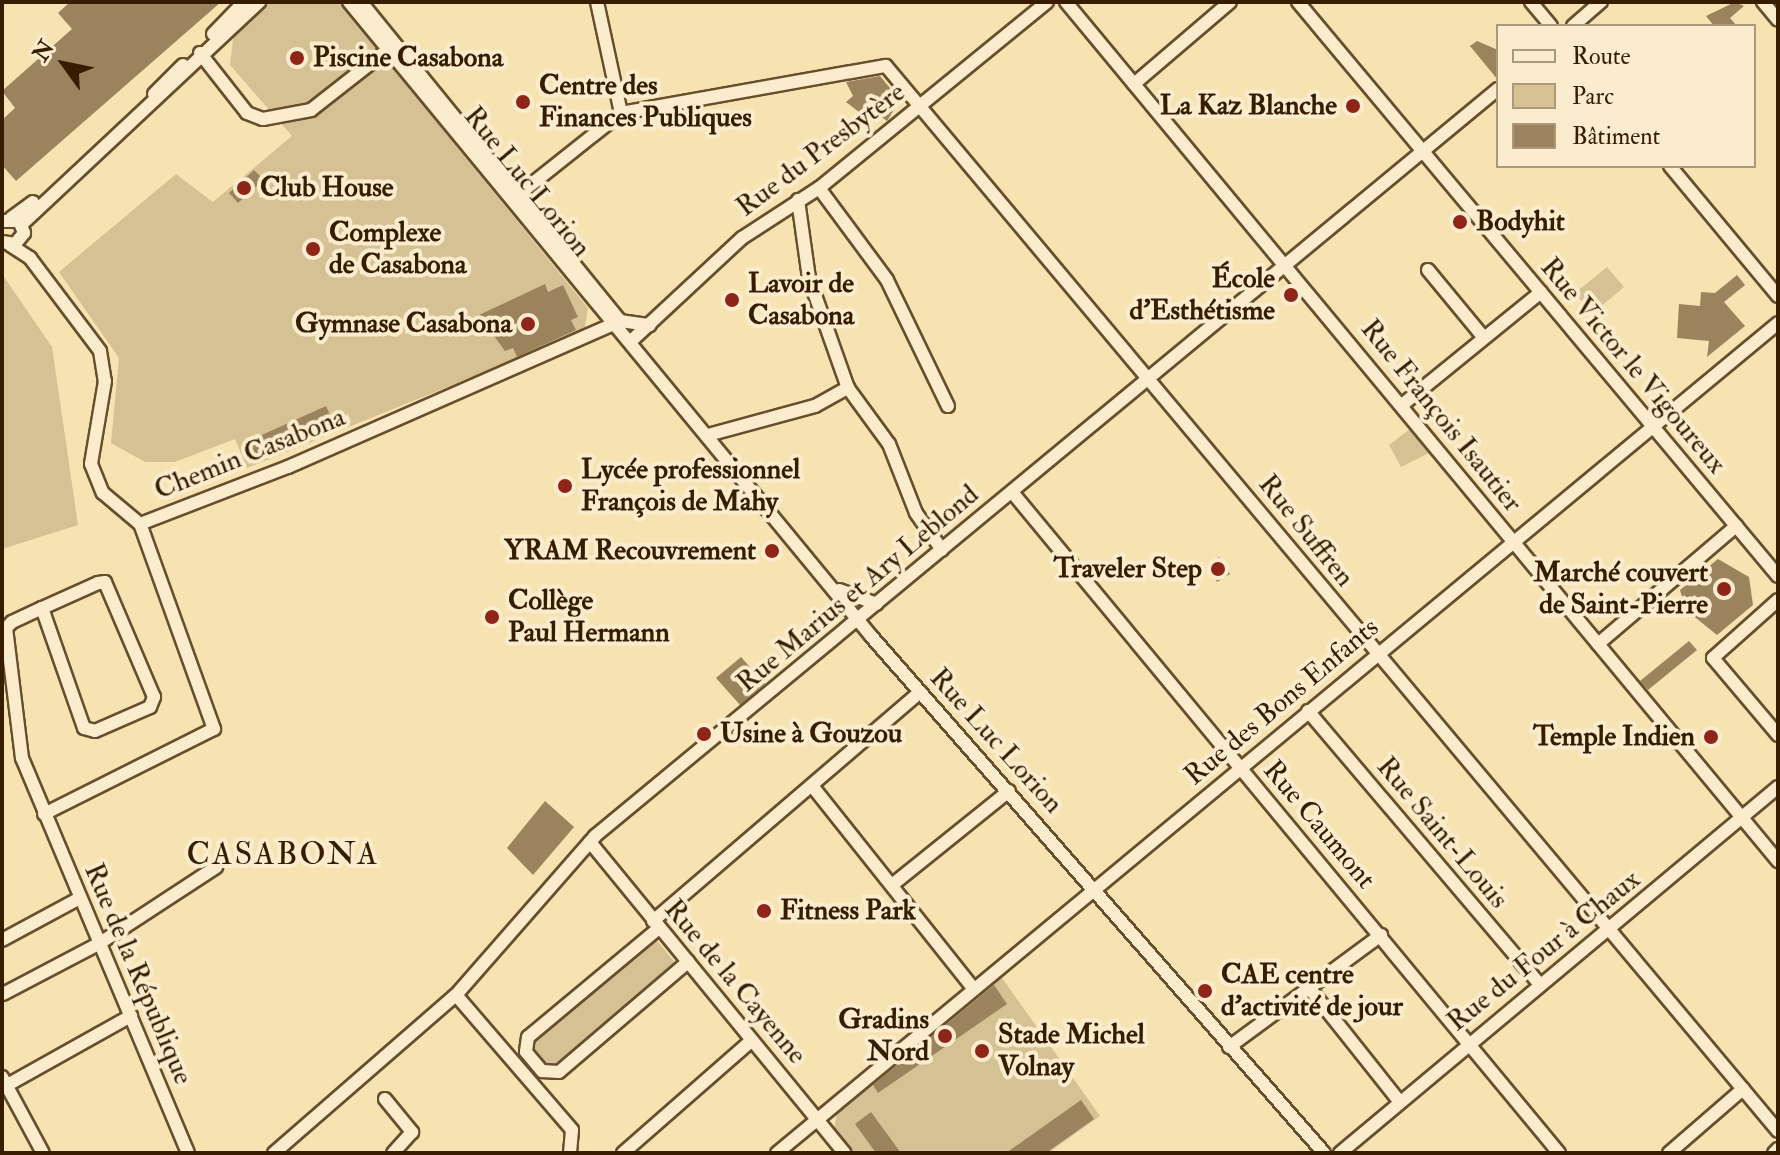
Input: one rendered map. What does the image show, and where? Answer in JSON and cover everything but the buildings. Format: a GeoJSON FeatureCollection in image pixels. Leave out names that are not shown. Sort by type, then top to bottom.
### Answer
{"type":"FeatureCollection","features":[{"type":"Feature","properties":{"kind":"street"},"geometry":{"type":"LineString","coordinates":[[12,231],[244,2]]}},
{"type":"Feature","properties":{"kind":"street"},"geometry":{"type":"LineString","coordinates":[[12,231],[259,2]]}},
{"type":"Feature","properties":{"kind":"street","name":"Rue Luc Lorion"},"geometry":{"type":"LineString","coordinates":[[349,2],[518,193],[617,324]]}},
{"type":"Feature","properties":{"kind":"street","name":"Rue Luc Lorion"},"geometry":{"type":"LineString","coordinates":[[361,2],[392,47],[504,190],[920,692],[1324,1153]]}},
{"type":"Feature","properties":{"kind":"street"},"geometry":{"type":"LineString","coordinates":[[504,190],[518,193],[621,113],[597,2]]}},
{"type":"Feature","properties":{"kind":"street","name":"Rue du Presbytère"},"geometry":{"type":"LineString","coordinates":[[632,341],[742,238],[819,188],[1047,2]]}},
{"type":"Feature","properties":{"kind":"street","name":"Rue François Isautier"},"geometry":{"type":"LineString","coordinates":[[1066,2],[1778,861]]}},
{"type":"Feature","properties":{"kind":"street"},"geometry":{"type":"LineString","coordinates":[[1134,84],[1230,2]]}},
{"type":"Feature","properties":{"kind":"street","name":"Rue Victor le Vigoureux"},"geometry":{"type":"LineString","coordinates":[[1298,2],[1778,576]]}},
{"type":"Feature","properties":{"kind":"street"},"geometry":{"type":"LineString","coordinates":[[1531,2],[1549,24]]}},
{"type":"Feature","properties":{"kind":"street"},"geometry":{"type":"LineString","coordinates":[[1575,24],[1601,2]]}},
{"type":"Feature","properties":{"kind":"street"},"geometry":{"type":"LineString","coordinates":[[1763,2],[1778,20]]}},
{"type":"Feature","properties":{"kind":"street"},"geometry":{"type":"LineString","coordinates":[[201,58],[205,43]]}},
{"type":"Feature","properties":{"kind":"street"},"geometry":{"type":"LineString","coordinates":[[201,58],[253,118],[311,110],[392,47]]}},
{"type":"Feature","properties":{"kind":"street","name":"Rue Suffren"},"geometry":{"type":"LineString","coordinates":[[621,113],[871,65],[886,66],[1778,1131]]}},
{"type":"Feature","properties":{"kind":"street","name":"Rue Marius et Ary Leblond"},"geometry":{"type":"LineString","coordinates":[[274,1153],[456,995],[590,842],[1496,91]]}},
{"type":"Feature","properties":{"kind":"street"},"geometry":{"type":"LineString","coordinates":[[1672,168],[1778,296]]}},
{"type":"Feature","properties":{"kind":"street"},"geometry":{"type":"LineString","coordinates":[[819,188],[887,280],[948,406]]}},
{"type":"Feature","properties":{"kind":"street"},"geometry":{"type":"LineString","coordinates":[[798,200],[809,278],[848,388],[889,444],[916,513],[942,550]]}},
{"type":"Feature","properties":{"kind":"street"},"geometry":{"type":"LineString","coordinates":[[12,231],[100,351],[105,381],[91,464],[103,493],[140,524]]}},
{"type":"Feature","properties":{"kind":"street"},"geometry":{"type":"LineString","coordinates":[[1428,270],[1484,338]]}},
{"type":"Feature","properties":{"kind":"street"},"geometry":{"type":"LineString","coordinates":[[1402,405],[1541,292]]}},
{"type":"Feature","properties":{"kind":"street","name":"Rue des Bons Enfants"},"geometry":{"type":"LineString","coordinates":[[776,1153],[972,987],[1778,323]]}},
{"type":"Feature","properties":{"kind":"street"},"geometry":{"type":"LineString","coordinates":[[617,324],[650,325]]}},
{"type":"Feature","properties":{"kind":"street","name":"Chemin Casabona"},"geometry":{"type":"LineString","coordinates":[[44,814],[214,729],[140,524],[617,324]]}},
{"type":"Feature","properties":{"kind":"street"},"geometry":{"type":"LineString","coordinates":[[708,435],[815,406],[848,388]]}},
{"type":"Feature","properties":{"kind":"street","name":"Rue Caumont"},"geometry":{"type":"LineString","coordinates":[[1012,492],[1559,1153]]}},
{"type":"Feature","properties":{"kind":"street"},"geometry":{"type":"LineString","coordinates":[[1598,644],[1736,526]]}},
{"type":"Feature","properties":{"kind":"street"},"geometry":{"type":"LineString","coordinates":[[1766,561],[1778,551]]}},
{"type":"Feature","properties":{"kind":"street"},"geometry":{"type":"LineString","coordinates":[[98,583],[110,585],[154,697],[150,707],[95,731],[78,714],[42,608],[98,583]]}},
{"type":"Feature","properties":{"kind":"street"},"geometry":{"type":"LineString","coordinates":[[836,589],[877,604]]}},
{"type":"Feature","properties":{"kind":"street"},"geometry":{"type":"LineString","coordinates":[[1778,600],[1713,658],[1778,735]]}},
{"type":"Feature","properties":{"kind":"street","name":"Rue de la République"},"geometry":{"type":"LineString","coordinates":[[42,608],[6,628],[19,731],[44,814],[188,1153]]}},
{"type":"Feature","properties":{"kind":"street"},"geometry":{"type":"LineString","coordinates":[[688,962],[559,1072],[542,1071],[526,1052],[528,1037],[920,692]]}},
{"type":"Feature","properties":{"kind":"street","name":"Rue Saint-Louis"},"geometry":{"type":"LineString","coordinates":[[1308,711],[1540,985]]}},
{"type":"Feature","properties":{"kind":"street"},"geometry":{"type":"LineString","coordinates":[[813,787],[972,987]]}},
{"type":"Feature","properties":{"kind":"street","name":"Rue du Four à Chaux"},"geometry":{"type":"LineString","coordinates":[[1340,1153],[1778,787]]}},
{"type":"Feature","properties":{"kind":"street"},"geometry":{"type":"LineString","coordinates":[[892,885],[1009,791]]}},
{"type":"Feature","properties":{"kind":"street","name":"Rue de la Cayenne"},"geometry":{"type":"LineString","coordinates":[[590,842],[845,1153]]}},
{"type":"Feature","properties":{"kind":"street"},"geometry":{"type":"LineString","coordinates":[[3,994],[100,943],[216,867]]}},
{"type":"Feature","properties":{"kind":"street"},"geometry":{"type":"LineString","coordinates":[[2,940],[80,898]]}},
{"type":"Feature","properties":{"kind":"street"},"geometry":{"type":"LineString","coordinates":[[1229,1047],[1381,935]]}},
{"type":"Feature","properties":{"kind":"street"},"geometry":{"type":"LineString","coordinates":[[1310,989],[1400,1102]]}},
{"type":"Feature","properties":{"kind":"street"},"geometry":{"type":"LineString","coordinates":[[456,995],[572,1130],[570,1153]]}},
{"type":"Feature","properties":{"kind":"street"},"geometry":{"type":"LineString","coordinates":[[43,1153],[3,1083],[131,1016]]}},
{"type":"Feature","properties":{"kind":"street"},"geometry":{"type":"LineString","coordinates":[[623,1153],[752,1040]]}},
{"type":"Feature","properties":{"kind":"street"},"geometry":{"type":"LineString","coordinates":[[1669,1153],[1743,1089]]}},
{"type":"Feature","properties":{"kind":"street"},"geometry":{"type":"LineString","coordinates":[[385,1099],[412,1132],[393,1153]]}},
{"type":"Feature","properties":{"kind":"green space","name":"Complexe de Casabona"},"geometry":{"type":"Polygon","coordinates":[[[271,2],[339,2],[588,308],[584,332],[247,468],[235,439],[175,462],[145,462],[111,443],[119,358],[59,272],[176,174],[213,202],[292,136],[230,65],[234,31],[271,2]]]}},
{"type":"Feature","properties":{"kind":"green space"},"geometry":{"type":"Polygon","coordinates":[[[1607,267],[1624,287],[1592,314],[1575,293],[1607,267]]]}},
{"type":"Feature","properties":{"kind":"green space"},"geometry":{"type":"Polygon","coordinates":[[[2,274],[52,347],[78,525],[2,549],[2,274]]]}},
{"type":"Feature","properties":{"kind":"green space"},"geometry":{"type":"Polygon","coordinates":[[[1410,429],[1429,453],[1401,467],[1389,445],[1410,429]]]}},
{"type":"Feature","properties":{"kind":"green space"},"geometry":{"type":"Polygon","coordinates":[[[655,938],[677,965],[556,1066],[543,1063],[531,1049],[534,1039],[655,938]]]}},
{"type":"Feature","properties":{"kind":"green space","name":"Stade Michel Volnay"},"geometry":{"type":"Polygon","coordinates":[[[1000,975],[1100,1116],[1048,1153],[854,1153],[834,1128],[838,1109],[1000,975]]]}},
{"type":"Feature","properties":{"kind":"place","name":"Piscine Casabona"},"geometry":{"type":"Point","coordinates":[297,58]}},
{"type":"Feature","properties":{"kind":"place","name":"Centre des Finances Publiques"},"geometry":{"type":"Point","coordinates":[523,102]}},
{"type":"Feature","properties":{"kind":"place","name":"La Kaz Blanche"},"geometry":{"type":"Point","coordinates":[1353,106]}},
{"type":"Feature","properties":{"kind":"place","name":"Club House"},"geometry":{"type":"Point","coordinates":[244,188]}},
{"type":"Feature","properties":{"kind":"place","name":"Bodyhit"},"geometry":{"type":"Point","coordinates":[1460,222]}},
{"type":"Feature","properties":{"kind":"place","name":"Complexe de Casabona"},"geometry":{"type":"Point","coordinates":[313,249]}},
{"type":"Feature","properties":{"kind":"place","name":"École d'Esthétisme"},"geometry":{"type":"Point","coordinates":[1291,295]}},
{"type":"Feature","properties":{"kind":"place","name":"Lavoir de Casabona"},"geometry":{"type":"Point","coordinates":[732,300]}},
{"type":"Feature","properties":{"kind":"place","name":"Gymnase Casabona"},"geometry":{"type":"Point","coordinates":[528,324]}},
{"type":"Feature","properties":{"kind":"place","name":"Lycée professionnel François de Mahy"},"geometry":{"type":"Point","coordinates":[565,486]}},
{"type":"Feature","properties":{"kind":"place","name":"YRAM Recouvrement"},"geometry":{"type":"Point","coordinates":[772,551]}},
{"type":"Feature","properties":{"kind":"place","name":"Traveler Step"},"geometry":{"type":"Point","coordinates":[1218,569]}},
{"type":"Feature","properties":{"kind":"place","name":"Marché couvert de Saint-Pierre"},"geometry":{"type":"Point","coordinates":[1724,589]}},
{"type":"Feature","properties":{"kind":"place","name":"Collège Paul Hermann"},"geometry":{"type":"Point","coordinates":[492,617]}},
{"type":"Feature","properties":{"kind":"place","name":"Usine à Gouzou"},"geometry":{"type":"Point","coordinates":[704,734]}},
{"type":"Feature","properties":{"kind":"place","name":"Temple Indien"},"geometry":{"type":"Point","coordinates":[1711,737]}},
{"type":"Feature","properties":{"kind":"place","name":"Fitness Park"},"geometry":{"type":"Point","coordinates":[764,911]}},
{"type":"Feature","properties":{"kind":"place","name":"CAE centre d'activité de jour"},"geometry":{"type":"Point","coordinates":[1205,991]}},
{"type":"Feature","properties":{"kind":"place","name":"Gradins Nord"},"geometry":{"type":"Point","coordinates":[945,1036]}},
{"type":"Feature","properties":{"kind":"place","name":"Stade Michel Volnay"},"geometry":{"type":"Point","coordinates":[982,1051]}},
{"type":"Feature","properties":{"kind":"district","name":"CASABONA"},"geometry":{"type":"Point","coordinates":[283,854]}}]}
